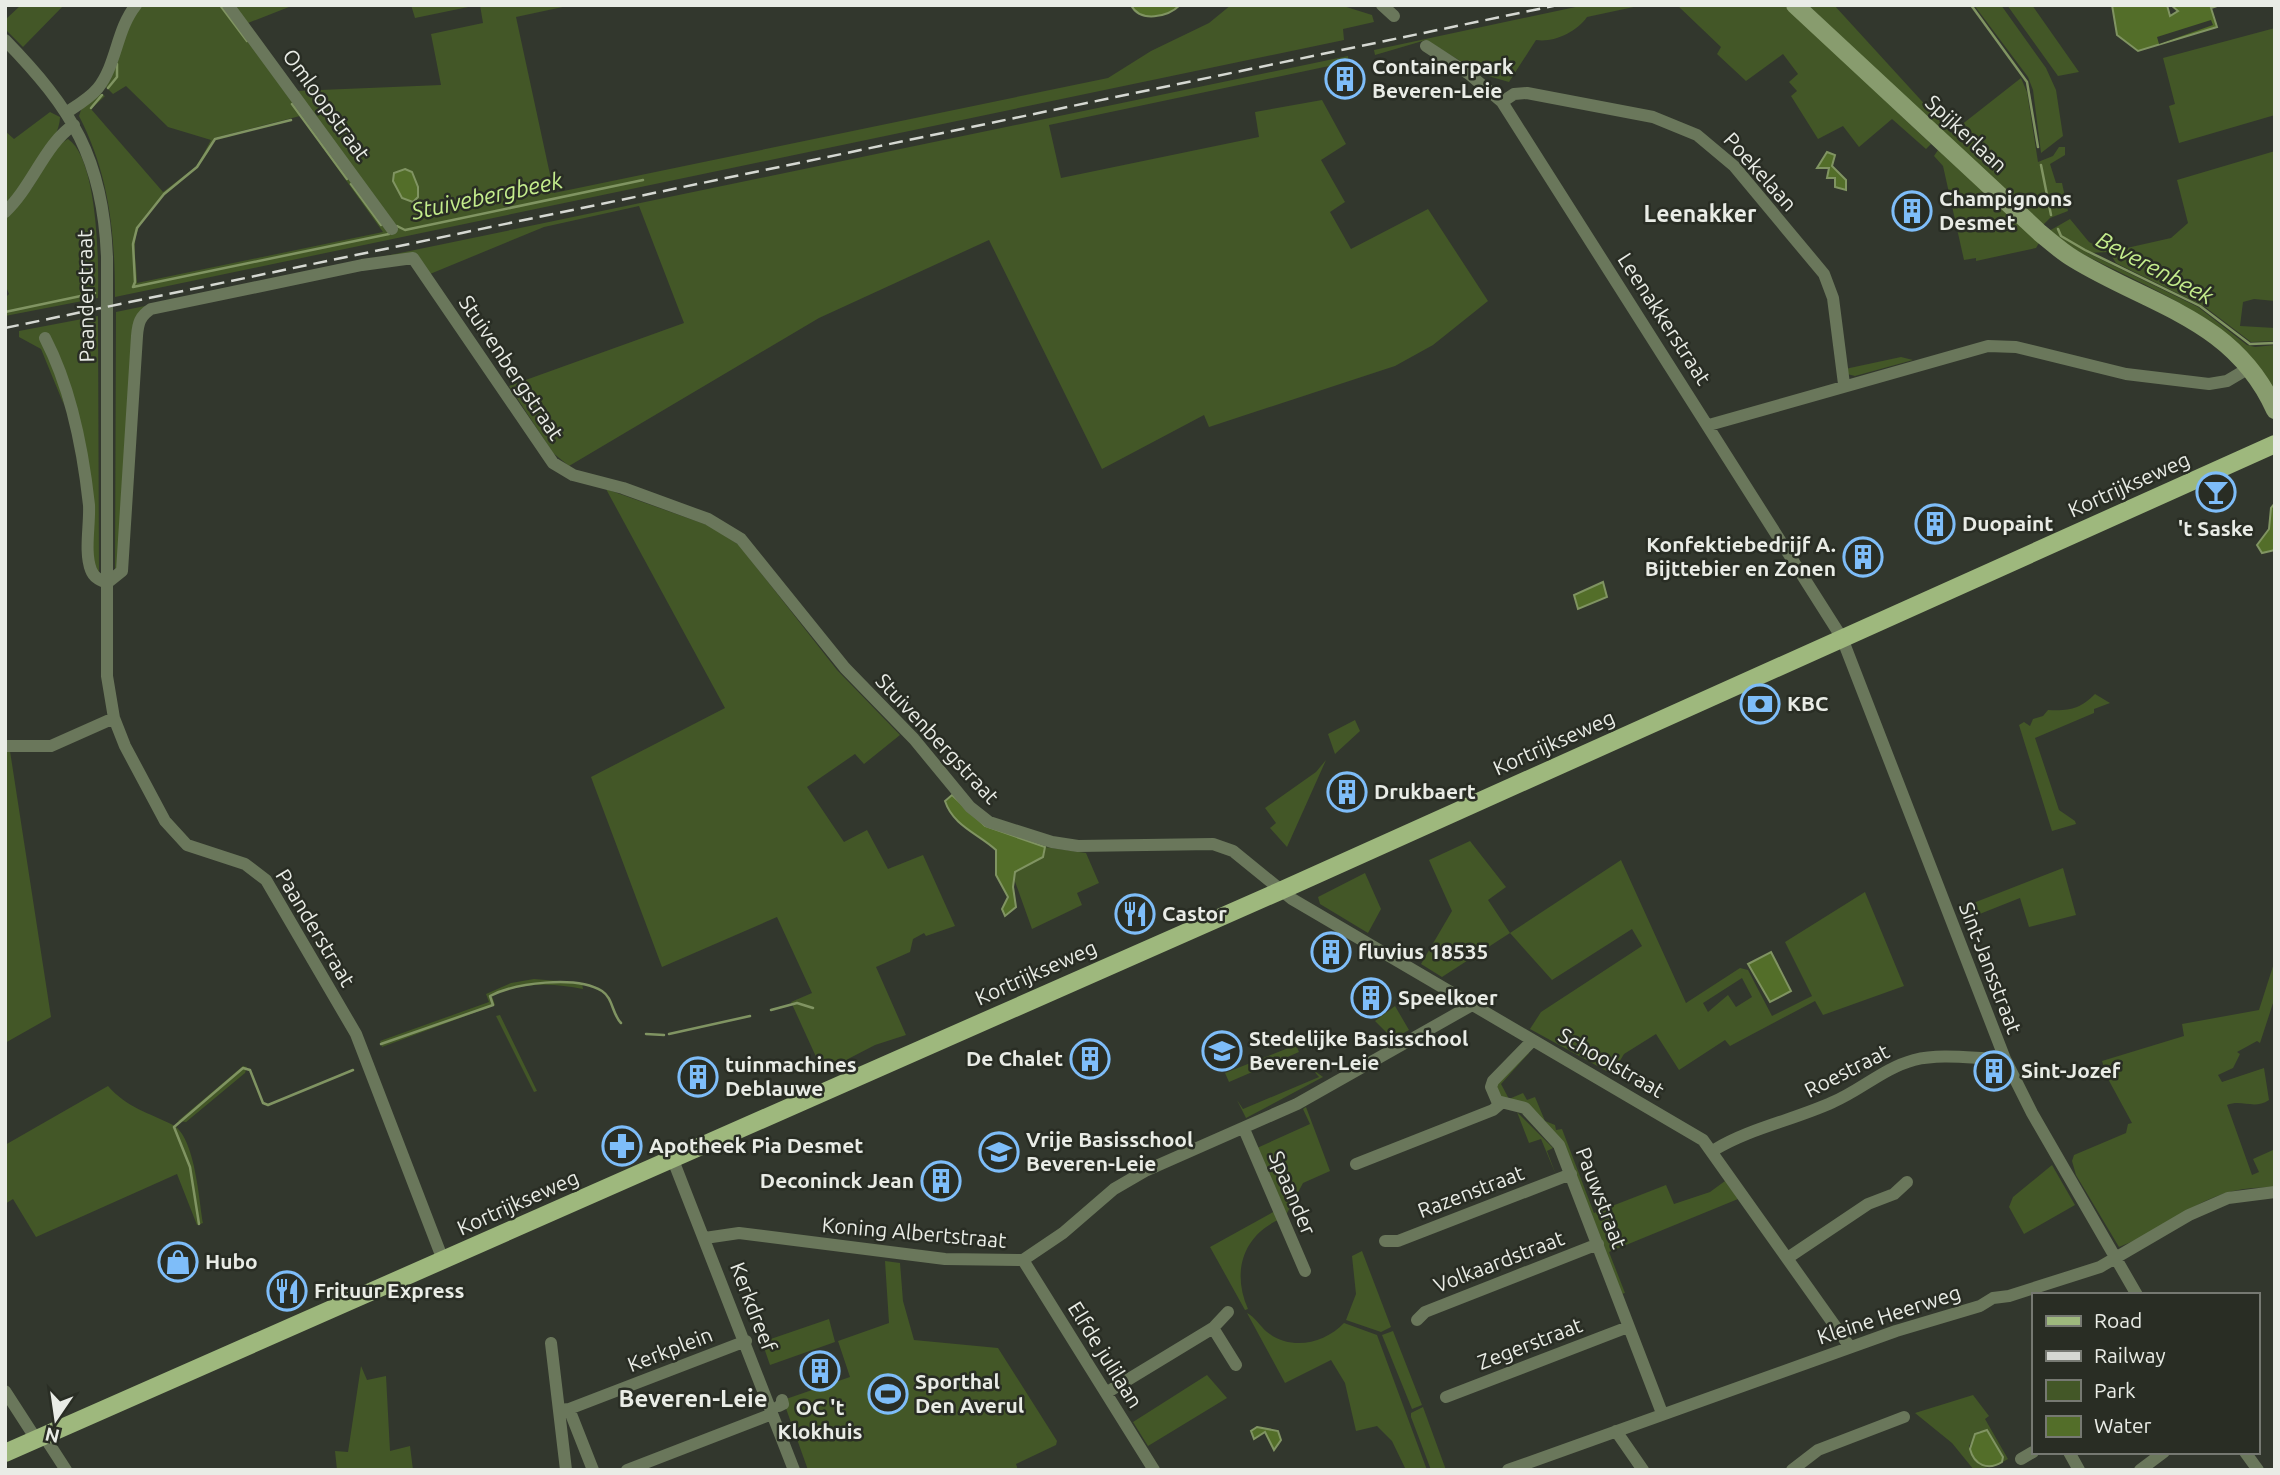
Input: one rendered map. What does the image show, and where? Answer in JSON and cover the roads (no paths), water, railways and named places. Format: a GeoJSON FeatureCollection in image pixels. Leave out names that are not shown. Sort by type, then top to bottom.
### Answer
{"type":"FeatureCollection","features":[{"type":"Feature","properties":{"kind":"main road","name":"Kortrijkseweg"},"geometry":{"type":"LineString","coordinates":[[5,1453],[1280,891],[2275,444]]}},
{"type":"Feature","properties":{"kind":"street"},"geometry":{"type":"LineString","coordinates":[[67,112],[94,93],[102,83],[124,23],[135,5]]}},
{"type":"Feature","properties":{"kind":"street","name":"Omloopstraat"},"geometry":{"type":"LineString","coordinates":[[228,5],[392,229]]}},
{"type":"Feature","properties":{"kind":"street"},"geometry":{"type":"LineString","coordinates":[[1382,5],[1394,16]]}},
{"type":"Feature","properties":{"kind":"street","name":"Spijkerlaan"},"geometry":{"type":"LineString","coordinates":[[1795,5],[2040,233],[2073,259],[2187,315],[2217,335],[2249,368],[2275,410]]}},
{"type":"Feature","properties":{"kind":"street","name":"Paanderstraat"},"geometry":{"type":"LineString","coordinates":[[5,40],[45,80],[67,112],[90,160],[102,206],[106,232],[107,294],[107,676],[114,718],[145,788],[181,841],[192,848],[253,868],[276,895],[363,1046],[443,1260]]}},
{"type":"Feature","properties":{"kind":"street","name":"Leenakkerstraat"},"geometry":{"type":"LineString","coordinates":[[1426,46],[1469,74],[1502,102],[1842,638]]}},
{"type":"Feature","properties":{"kind":"street","name":"Poekelaan"},"geometry":{"type":"LineString","coordinates":[[1502,102],[1514,94],[1527,93],[1653,117],[1687,129],[1717,149],[1824,274],[1833,298],[1844,384]]}},
{"type":"Feature","properties":{"kind":"street"},"geometry":{"type":"LineString","coordinates":[[5,212],[34,178],[55,141],[74,125]]}},
{"type":"Feature","properties":{"kind":"street","name":"Stuivenbergstraat"},"geometry":{"type":"LineString","coordinates":[[107,583],[122,571],[138,323],[144,314],[151,309],[362,265],[413,258],[553,463],[573,475],[623,488],[709,519],[741,539],[845,668],[914,739],[982,818],[1021,834],[1078,846],[1213,844],[1233,851],[1280,891]]}},
{"type":"Feature","properties":{"kind":"street","name":"Paanderstraat"},"geometry":{"type":"LineString","coordinates":[[45,338],[72,412],[82,459],[90,520],[90,566],[95,577],[107,583]]}},
{"type":"Feature","properties":{"kind":"street"},"geometry":{"type":"LineString","coordinates":[[1709,425],[1844,384],[1988,346],[2016,347],[2126,374],[2209,384],[2227,381],[2249,368]]}},
{"type":"Feature","properties":{"kind":"street","name":"Sint-Jansstraat"},"geometry":{"type":"LineString","coordinates":[[1842,638],[2005,1059],[2136,1293]]}},
{"type":"Feature","properties":{"kind":"street"},"geometry":{"type":"LineString","coordinates":[[5,746],[51,746],[114,718]]}},
{"type":"Feature","properties":{"kind":"street","name":"Schoolstraat"},"geometry":{"type":"LineString","coordinates":[[1280,891],[1532,1041],[1690,1131],[1714,1150],[1850,1347]]}},
{"type":"Feature","properties":{"kind":"street","name":"Koning Albertstraat"},"geometry":{"type":"LineString","coordinates":[[705,1238],[739,1233],[946,1259],[1023,1260],[1063,1233],[1114,1189],[1145,1171],[1304,1100],[1472,1005]]}},
{"type":"Feature","properties":{"kind":"street"},"geometry":{"type":"LineString","coordinates":[[1356,1164],[1493,1110],[1500,1104],[1492,1090],[1493,1081],[1532,1041]]}},
{"type":"Feature","properties":{"kind":"street","name":"Roestraat"},"geometry":{"type":"LineString","coordinates":[[1714,1150],[1732,1139],[1832,1103],[1885,1072],[1914,1060],[1946,1057],[2005,1059]]}},
{"type":"Feature","properties":{"kind":"street","name":"Pauwstraat"},"geometry":{"type":"LineString","coordinates":[[1500,1104],[1516,1105],[1528,1111],[1539,1126],[1556,1140],[1662,1413]]}},
{"type":"Feature","properties":{"kind":"street","name":"Spaander"},"geometry":{"type":"LineString","coordinates":[[1244,1129],[1305,1272]]}},
{"type":"Feature","properties":{"kind":"street","name":"Kerkdreef"},"geometry":{"type":"LineString","coordinates":[[673,1160],[746,1341],[777,1407],[794,1470]]}},
{"type":"Feature","properties":{"kind":"street","name":"Razenstraat"},"geometry":{"type":"LineString","coordinates":[[1384,1241],[1398,1241],[1571,1174]]}},
{"type":"Feature","properties":{"kind":"street"},"geometry":{"type":"LineString","coordinates":[[1789,1257],[1868,1204],[1894,1194],[1907,1182]]}},
{"type":"Feature","properties":{"kind":"street","name":"Kleine Heerweg"},"geometry":{"type":"LineString","coordinates":[[1508,1470],[1536,1465],[1616,1430],[1850,1347],[2116,1260],[2215,1203],[2242,1194],[2275,1192]]}},
{"type":"Feature","properties":{"kind":"street","name":"Volkaardstraat"},"geometry":{"type":"LineString","coordinates":[[1416,1320],[1425,1312],[1598,1244]]}},
{"type":"Feature","properties":{"kind":"street","name":"Elfde julilaan"},"geometry":{"type":"LineString","coordinates":[[1023,1260],[1154,1470]]}},
{"type":"Feature","properties":{"kind":"street"},"geometry":{"type":"LineString","coordinates":[[1106,1393],[1213,1328],[1228,1312]]}},
{"type":"Feature","properties":{"kind":"street","name":"Zegerstraat"},"geometry":{"type":"LineString","coordinates":[[1446,1397],[1628,1327]]}},
{"type":"Feature","properties":{"kind":"street"},"geometry":{"type":"LineString","coordinates":[[1213,1328],[1236,1365]]}},
{"type":"Feature","properties":{"kind":"street","name":"Kerkplein"},"geometry":{"type":"LineString","coordinates":[[565,1409],[746,1341]]}},
{"type":"Feature","properties":{"kind":"street"},"geometry":{"type":"LineString","coordinates":[[551,1343],[565,1409],[566,1470]]}},
{"type":"Feature","properties":{"kind":"street"},"geometry":{"type":"LineString","coordinates":[[5,1391],[66,1470]]}},
{"type":"Feature","properties":{"kind":"street"},"geometry":{"type":"LineString","coordinates":[[627,1470],[645,1467],[777,1407]]}},
{"type":"Feature","properties":{"kind":"street"},"geometry":{"type":"LineString","coordinates":[[565,1409],[593,1470]]}},
{"type":"Feature","properties":{"kind":"street"},"geometry":{"type":"LineString","coordinates":[[1792,1470],[1818,1450],[1904,1417]]}},
{"type":"Feature","properties":{"kind":"street"},"geometry":{"type":"LineString","coordinates":[[1616,1430],[1643,1470]]}},
{"type":"Feature","properties":{"kind":"street"},"geometry":{"type":"LineString","coordinates":[[2021,1459],[2032,1453]]}},
{"type":"Feature","properties":{"kind":"street"},"geometry":{"type":"LineString","coordinates":[[2070,1454],[2079,1470]]}},
{"type":"Feature","properties":{"kind":"street"},"geometry":{"type":"LineString","coordinates":[[2140,1470],[2161,1454]]}},
{"type":"Feature","properties":{"kind":"street"},"geometry":{"type":"LineString","coordinates":[[2246,1454],[2258,1470]]}},
{"type":"Feature","properties":{"kind":"water"},"geometry":{"type":"Polygon","coordinates":[[[1131,5],[1180,5],[1169,13],[1147,16],[1135,11],[1131,5]]]}},
{"type":"Feature","properties":{"kind":"water"},"geometry":{"type":"Polygon","coordinates":[[[2112,5],[2167,5],[2170,16],[2178,11],[2171,5],[2220,5],[2211,8],[2217,27],[2138,51],[2117,35],[2112,5]]]}},
{"type":"Feature","properties":{"kind":"water"},"geometry":{"type":"Polygon","coordinates":[[[1827,152],[1835,155],[1832,166],[1846,180],[1846,190],[1835,187],[1835,178],[1827,178],[1829,168],[1817,168],[1827,152]]]}},
{"type":"Feature","properties":{"kind":"water"},"geometry":{"type":"Polygon","coordinates":[[[405,169],[412,172],[418,187],[418,197],[413,202],[402,198],[393,181],[394,173],[405,169]]]}},
{"type":"Feature","properties":{"kind":"water"},"geometry":{"type":"Polygon","coordinates":[[[2275,503],[2275,550],[2262,553],[2257,545],[2269,529],[2271,508],[2275,503]]]}},
{"type":"Feature","properties":{"kind":"water"},"geometry":{"type":"Polygon","coordinates":[[[1603,582],[1607,597],[1578,609],[1574,595],[1603,582]]]}},
{"type":"Feature","properties":{"kind":"water"},"geometry":{"type":"Polygon","coordinates":[[[952,795],[985,826],[1045,847],[1043,857],[1015,872],[1013,887],[1016,907],[1005,916],[1002,909],[1008,897],[996,875],[996,850],[954,817],[945,801],[952,795]]]}},
{"type":"Feature","properties":{"kind":"water"},"geometry":{"type":"Polygon","coordinates":[[[1771,952],[1791,991],[1770,1002],[1748,964],[1771,952]]]}},
{"type":"Feature","properties":{"kind":"water"},"geometry":{"type":"Polygon","coordinates":[[[1257,1427],[1278,1431],[1281,1440],[1274,1450],[1265,1432],[1254,1439],[1251,1431],[1257,1427]]]}},
{"type":"Feature","properties":{"kind":"water"},"geometry":{"type":"Polygon","coordinates":[[[1987,1430],[2003,1457],[2002,1462],[1997,1465],[1978,1463],[1970,1449],[1975,1434],[1987,1430]]]}},
{"type":"Feature","properties":{"kind":"waterway"},"geometry":{"type":"LineString","coordinates":[[220,5],[247,41]]}},
{"type":"Feature","properties":{"kind":"waterway","name":"Beverenbeek"},"geometry":{"type":"LineString","coordinates":[[1971,5],[2027,82],[2038,147]]}},
{"type":"Feature","properties":{"kind":"waterway"},"geometry":{"type":"LineString","coordinates":[[108,88],[117,77],[117,64]]}},
{"type":"Feature","properties":{"kind":"waterway"},"geometry":{"type":"LineString","coordinates":[[91,108],[102,95]]}},
{"type":"Feature","properties":{"kind":"waterway"},"geometry":{"type":"LineString","coordinates":[[292,104],[347,179]]}},
{"type":"Feature","properties":{"kind":"waterway","name":"Stuivebergbeek"},"geometry":{"type":"LineString","coordinates":[[291,120],[215,139],[197,167],[164,194],[137,228],[133,244],[133,287],[389,234]]}},
{"type":"Feature","properties":{"kind":"waterway","name":"Beverenbeek"},"geometry":{"type":"LineString","coordinates":[[2041,165],[2051,215]]}},
{"type":"Feature","properties":{"kind":"waterway","name":"Stuivebergbeek"},"geometry":{"type":"LineString","coordinates":[[397,226],[405,230],[643,180]]}},
{"type":"Feature","properties":{"kind":"waterway"},"geometry":{"type":"LineString","coordinates":[[351,184],[381,225]]}},
{"type":"Feature","properties":{"kind":"waterway","name":"Beverenbeek"},"geometry":{"type":"LineString","coordinates":[[2058,229],[2061,236],[2085,250],[2200,306],[2250,344],[2275,343]]}},
{"type":"Feature","properties":{"kind":"waterway","name":"Stuivebergbeek"},"geometry":{"type":"LineString","coordinates":[[5,312],[95,293]]}},
{"type":"Feature","properties":{"kind":"waterway"},"geometry":{"type":"LineString","coordinates":[[381,1044],[493,1005],[490,996],[530,984],[562,982],[591,986],[606,994],[621,1023]]}},
{"type":"Feature","properties":{"kind":"waterway"},"geometry":{"type":"LineString","coordinates":[[771,1010],[797,1003],[813,1008]]}},
{"type":"Feature","properties":{"kind":"waterway"},"geometry":{"type":"LineString","coordinates":[[669,1034],[750,1016]]}},
{"type":"Feature","properties":{"kind":"waterway"},"geometry":{"type":"LineString","coordinates":[[646,1034],[664,1035]]}},
{"type":"Feature","properties":{"kind":"waterway"},"geometry":{"type":"LineString","coordinates":[[199,1224],[190,1167],[174,1127],[243,1068],[250,1070],[263,1103],[268,1105],[353,1070]]}},
{"type":"Feature","properties":{"kind":"railway"},"geometry":{"type":"LineString","coordinates":[[5,328],[1558,5]]}},
{"type":"Feature","properties":{"kind":"place","name":"Containerpark Beveren-Leie"},"geometry":{"type":"Point","coordinates":[1345,79]}},
{"type":"Feature","properties":{"kind":"place","name":"Champignons Desmet"},"geometry":{"type":"Point","coordinates":[1912,211]}},
{"type":"Feature","properties":{"kind":"place","name":"'t Saske"},"geometry":{"type":"Point","coordinates":[2216,492]}},
{"type":"Feature","properties":{"kind":"place","name":"Duopaint"},"geometry":{"type":"Point","coordinates":[1935,524]}},
{"type":"Feature","properties":{"kind":"place","name":"Konfektiebedrijf A. Bijttebier en Zonen"},"geometry":{"type":"Point","coordinates":[1863,557]}},
{"type":"Feature","properties":{"kind":"place","name":"KBC"},"geometry":{"type":"Point","coordinates":[1760,704]}},
{"type":"Feature","properties":{"kind":"place","name":"Drukbaert"},"geometry":{"type":"Point","coordinates":[1347,792]}},
{"type":"Feature","properties":{"kind":"place","name":"Castor"},"geometry":{"type":"Point","coordinates":[1135,914]}},
{"type":"Feature","properties":{"kind":"place","name":"fluvius 18535"},"geometry":{"type":"Point","coordinates":[1331,952]}},
{"type":"Feature","properties":{"kind":"place","name":"Speelkoer"},"geometry":{"type":"Point","coordinates":[1371,998]}},
{"type":"Feature","properties":{"kind":"place","name":"Stedelijke Basisschool Beveren-Leie"},"geometry":{"type":"Point","coordinates":[1222,1051]}},
{"type":"Feature","properties":{"kind":"place","name":"De Chalet"},"geometry":{"type":"Point","coordinates":[1090,1059]}},
{"type":"Feature","properties":{"kind":"place","name":"Sint-Jozef"},"geometry":{"type":"Point","coordinates":[1994,1071]}},
{"type":"Feature","properties":{"kind":"place","name":"tuinmachines Deblauwe"},"geometry":{"type":"Point","coordinates":[698,1077]}},
{"type":"Feature","properties":{"kind":"place","name":"Apotheek Pia Desmet"},"geometry":{"type":"Point","coordinates":[622,1146]}},
{"type":"Feature","properties":{"kind":"place","name":"Vrije Basisschool Beveren-Leie"},"geometry":{"type":"Point","coordinates":[999,1152]}},
{"type":"Feature","properties":{"kind":"place","name":"Deconinck Jean"},"geometry":{"type":"Point","coordinates":[941,1181]}},
{"type":"Feature","properties":{"kind":"place","name":"Hubo"},"geometry":{"type":"Point","coordinates":[178,1262]}},
{"type":"Feature","properties":{"kind":"place","name":"Frituur Express"},"geometry":{"type":"Point","coordinates":[287,1291]}},
{"type":"Feature","properties":{"kind":"place","name":"OC 't Klokhuis"},"geometry":{"type":"Point","coordinates":[820,1371]}},
{"type":"Feature","properties":{"kind":"place","name":"Sporthal Den Averul"},"geometry":{"type":"Point","coordinates":[888,1394]}},
{"type":"Feature","properties":{"kind":"district","name":"Leenakker"},"geometry":{"type":"Point","coordinates":[1700,214]}},
{"type":"Feature","properties":{"kind":"district","name":"Beveren-Leie"},"geometry":{"type":"Point","coordinates":[693,1399]}}]}
